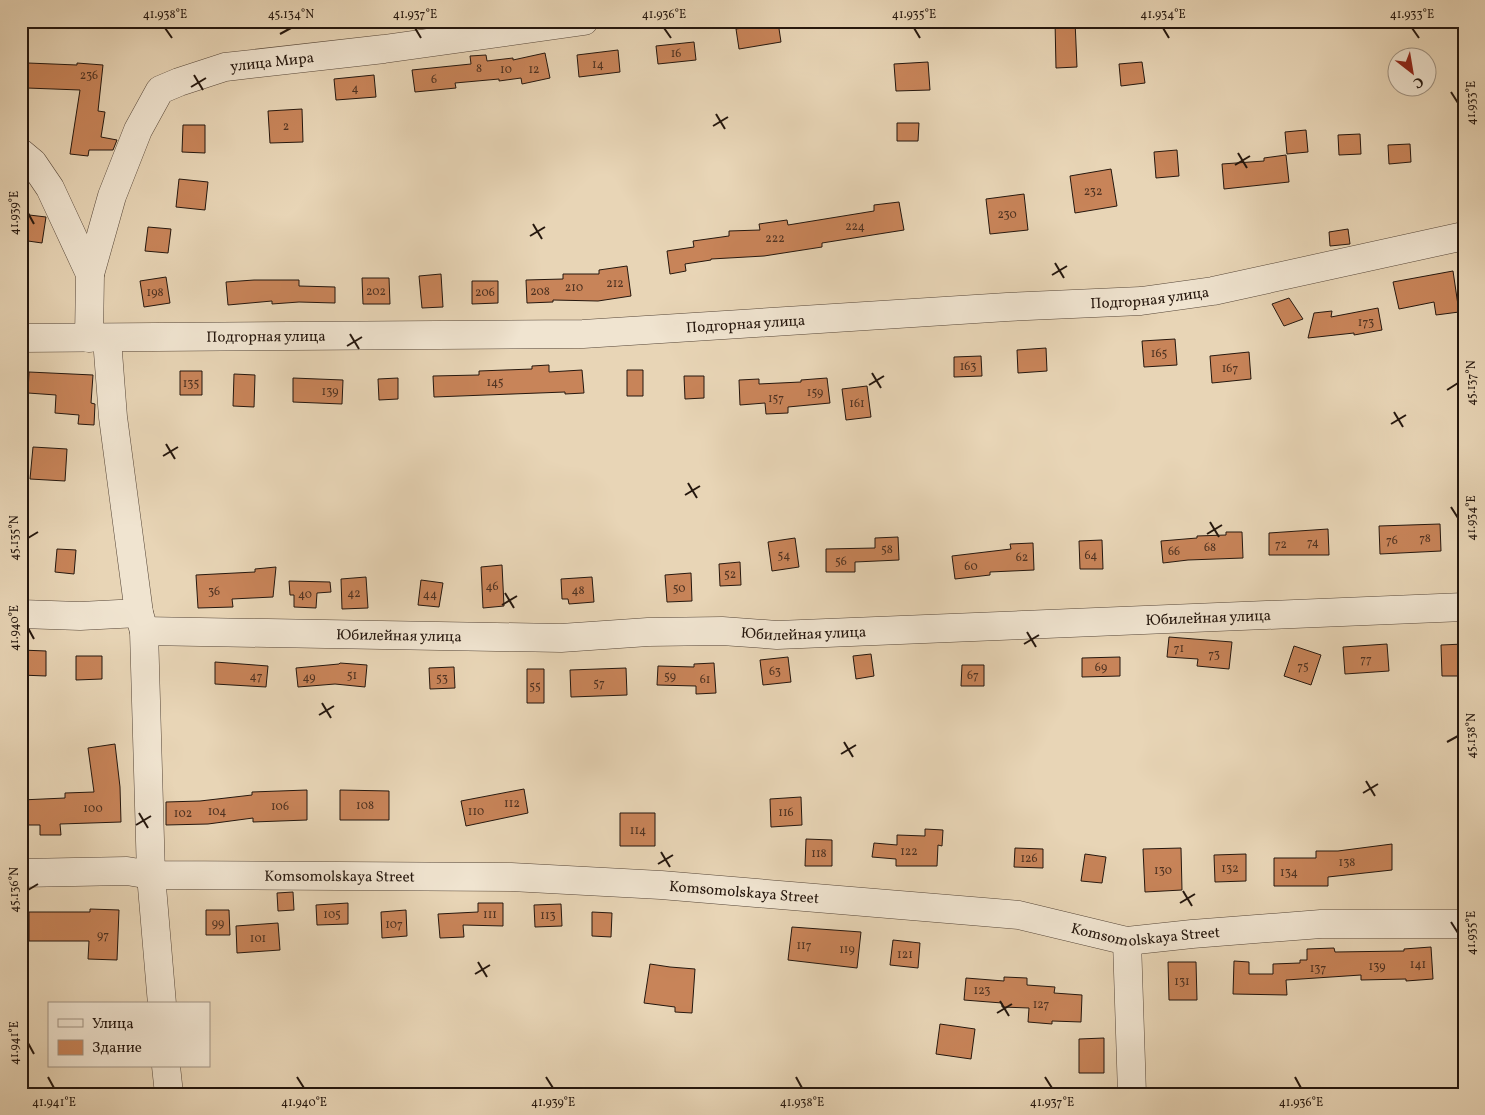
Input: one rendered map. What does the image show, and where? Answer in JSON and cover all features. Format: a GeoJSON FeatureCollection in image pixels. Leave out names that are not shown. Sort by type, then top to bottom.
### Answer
{"type":"FeatureCollection","features":[{"type":"Feature","properties":{"kind":"street","name":"улица Мира"},"geometry":{"type":"LineString","coordinates":[[90,274],[112,196],[138,130],[160,90],[225,68],[584,21]]}},
{"type":"Feature","properties":{"kind":"street"},"geometry":{"type":"LineString","coordinates":[[21,153],[32,162],[50,188],[90,274],[98,338],[113,417],[141,622],[151,875],[162,1002]]}},
{"type":"Feature","properties":{"kind":"street","name":"Подгорная улица"},"geometry":{"type":"LineString","coordinates":[[21,338],[583,334],[1007,307],[1141,301],[1213,291],[1464,236]]}},
{"type":"Feature","properties":{"kind":"street","name":"Юбилейная улица"},"geometry":{"type":"LineString","coordinates":[[21,614],[80,616],[141,622],[561,638],[648,632],[722,631],[777,636],[1464,607]]}},
{"type":"Feature","properties":{"kind":"street","name":"Komsomolskaya Street"},"geometry":{"type":"LineString","coordinates":[[21,873],[127,871],[151,875],[511,877],[661,885],[1019,915],[1127,941],[1321,924],[1464,924]]}},
{"type":"Feature","properties":{"kind":"street"},"geometry":{"type":"LineString","coordinates":[[1127,941],[1132,1094]]}},
{"type":"Feature","properties":{"kind":"street"},"geometry":{"type":"LineString","coordinates":[[166,1068],[169,1094]]}},
{"type":"Feature","properties":{"kind":"building"},"geometry":{"type":"Polygon","coordinates":[[[1055,21],[1075,21],[1077,67],[1056,68],[1055,21]]]}},
{"type":"Feature","properties":{"kind":"building"},"geometry":{"type":"Polygon","coordinates":[[[778,22],[781,42],[739,49],[736,29],[778,22]]]}},
{"type":"Feature","properties":{"kind":"building"},"geometry":{"type":"Polygon","coordinates":[[[694,42],[696,60],[658,64],[656,46],[694,42]]]}},
{"type":"Feature","properties":{"kind":"building"},"geometry":{"type":"Polygon","coordinates":[[[618,50],[620,72],[579,77],[577,55],[618,50]]]}},
{"type":"Feature","properties":{"kind":"building"},"geometry":{"type":"Polygon","coordinates":[[[545,53],[550,78],[522,84],[521,78],[455,83],[456,88],[415,92],[412,70],[471,64],[470,56],[486,55],[487,61],[513,58],[513,60],[545,53]]]}},
{"type":"Feature","properties":{"kind":"building"},"geometry":{"type":"Polygon","coordinates":[[[928,62],[930,90],[896,91],[894,64],[928,62]]]}},
{"type":"Feature","properties":{"kind":"building"},"geometry":{"type":"Polygon","coordinates":[[[1142,62],[1145,83],[1121,86],[1119,64],[1142,62]]]}},
{"type":"Feature","properties":{"kind":"building"},"geometry":{"type":"Polygon","coordinates":[[[28,63],[103,65],[98,111],[105,112],[101,137],[117,140],[113,150],[89,150],[88,156],[70,154],[80,90],[27,88],[28,63]]]}},
{"type":"Feature","properties":{"kind":"building"},"geometry":{"type":"Polygon","coordinates":[[[374,75],[376,97],[336,100],[334,79],[374,75]]]}},
{"type":"Feature","properties":{"kind":"building"},"geometry":{"type":"Polygon","coordinates":[[[302,109],[303,142],[270,143],[268,111],[302,109]]]}},
{"type":"Feature","properties":{"kind":"building"},"geometry":{"type":"Polygon","coordinates":[[[897,123],[919,123],[918,141],[897,141],[897,123]]]}},
{"type":"Feature","properties":{"kind":"building"},"geometry":{"type":"Polygon","coordinates":[[[183,125],[205,125],[205,153],[182,152],[183,125]]]}},
{"type":"Feature","properties":{"kind":"building"},"geometry":{"type":"Polygon","coordinates":[[[1306,130],[1308,152],[1287,154],[1285,132],[1306,130]]]}},
{"type":"Feature","properties":{"kind":"building"},"geometry":{"type":"Polygon","coordinates":[[[1360,134],[1361,154],[1339,155],[1338,135],[1360,134]]]}},
{"type":"Feature","properties":{"kind":"building"},"geometry":{"type":"Polygon","coordinates":[[[1410,144],[1411,162],[1389,164],[1388,145],[1410,144]]]}},
{"type":"Feature","properties":{"kind":"building"},"geometry":{"type":"Polygon","coordinates":[[[1177,150],[1179,176],[1156,178],[1154,152],[1177,150]]]}},
{"type":"Feature","properties":{"kind":"building"},"geometry":{"type":"Polygon","coordinates":[[[1286,155],[1289,182],[1224,189],[1222,164],[1264,161],[1264,158],[1286,155]]]}},
{"type":"Feature","properties":{"kind":"building"},"geometry":{"type":"Polygon","coordinates":[[[1111,169],[1117,206],[1075,213],[1070,176],[1111,169]]]}},
{"type":"Feature","properties":{"kind":"building"},"geometry":{"type":"Polygon","coordinates":[[[179,179],[208,182],[205,210],[176,207],[179,179]]]}},
{"type":"Feature","properties":{"kind":"building"},"geometry":{"type":"Polygon","coordinates":[[[1024,194],[1028,230],[990,234],[986,199],[1024,194]]]}},
{"type":"Feature","properties":{"kind":"building"},"geometry":{"type":"Polygon","coordinates":[[[899,202],[904,230],[822,243],[822,247],[764,256],[711,259],[685,264],[686,271],[670,274],[667,251],[694,247],[693,241],[729,236],[729,231],[760,230],[759,224],[787,220],[788,225],[874,211],[874,205],[899,202]]]}},
{"type":"Feature","properties":{"kind":"building"},"geometry":{"type":"Polygon","coordinates":[[[21,214],[46,217],[42,243],[21,240],[21,214]]]}},
{"type":"Feature","properties":{"kind":"building"},"geometry":{"type":"Polygon","coordinates":[[[148,227],[171,229],[168,253],[145,251],[148,227]]]}},
{"type":"Feature","properties":{"kind":"building"},"geometry":{"type":"Polygon","coordinates":[[[1348,229],[1350,244],[1330,246],[1329,232],[1348,229]]]}},
{"type":"Feature","properties":{"kind":"building"},"geometry":{"type":"Polygon","coordinates":[[[627,266],[631,296],[598,301],[553,300],[553,302],[527,303],[526,280],[563,279],[563,274],[599,274],[599,270],[627,266]]]}},
{"type":"Feature","properties":{"kind":"building"},"geometry":{"type":"Polygon","coordinates":[[[1453,271],[1459,312],[1436,315],[1434,302],[1399,309],[1393,282],[1453,271]]]}},
{"type":"Feature","properties":{"kind":"building"},"geometry":{"type":"Polygon","coordinates":[[[441,274],[443,307],[422,308],[419,276],[441,274]]]}},
{"type":"Feature","properties":{"kind":"building"},"geometry":{"type":"Polygon","coordinates":[[[166,277],[170,303],[144,307],[140,281],[166,277]]]}},
{"type":"Feature","properties":{"kind":"building"},"geometry":{"type":"Polygon","coordinates":[[[362,278],[389,278],[390,304],[363,304],[362,278]]]}},
{"type":"Feature","properties":{"kind":"building"},"geometry":{"type":"Polygon","coordinates":[[[299,280],[299,286],[335,287],[335,303],[299,302],[272,304],[272,301],[228,305],[226,282],[299,280]]]}},
{"type":"Feature","properties":{"kind":"building"},"geometry":{"type":"Polygon","coordinates":[[[472,281],[498,281],[498,303],[472,304],[472,281]]]}},
{"type":"Feature","properties":{"kind":"building"},"geometry":{"type":"Polygon","coordinates":[[[1289,298],[1303,319],[1284,326],[1272,304],[1289,298]]]}},
{"type":"Feature","properties":{"kind":"building"},"geometry":{"type":"Polygon","coordinates":[[[1378,308],[1382,330],[1354,335],[1354,333],[1308,338],[1314,313],[1332,311],[1331,317],[1378,308]]]}},
{"type":"Feature","properties":{"kind":"building"},"geometry":{"type":"Polygon","coordinates":[[[1175,339],[1177,365],[1144,367],[1142,341],[1175,339]]]}},
{"type":"Feature","properties":{"kind":"building"},"geometry":{"type":"Polygon","coordinates":[[[1046,348],[1047,371],[1018,373],[1017,350],[1046,348]]]}},
{"type":"Feature","properties":{"kind":"building"},"geometry":{"type":"Polygon","coordinates":[[[1249,352],[1251,379],[1212,383],[1210,356],[1249,352]]]}},
{"type":"Feature","properties":{"kind":"building"},"geometry":{"type":"Polygon","coordinates":[[[981,356],[982,376],[954,377],[954,357],[981,356]]]}},
{"type":"Feature","properties":{"kind":"building"},"geometry":{"type":"Polygon","coordinates":[[[549,365],[549,372],[582,370],[584,393],[565,394],[565,392],[434,397],[433,376],[479,375],[479,371],[532,369],[532,366],[549,365]]]}},
{"type":"Feature","properties":{"kind":"building"},"geometry":{"type":"Polygon","coordinates":[[[627,370],[643,370],[643,396],[627,396],[627,370]]]}},
{"type":"Feature","properties":{"kind":"building"},"geometry":{"type":"Polygon","coordinates":[[[180,371],[202,371],[202,395],[180,395],[180,371]]]}},
{"type":"Feature","properties":{"kind":"building"},"geometry":{"type":"Polygon","coordinates":[[[29,372],[93,375],[91,403],[95,404],[94,425],[78,424],[79,415],[55,413],[56,395],[28,393],[29,372]]]}},
{"type":"Feature","properties":{"kind":"building"},"geometry":{"type":"Polygon","coordinates":[[[234,374],[255,375],[254,407],[233,406],[234,374]]]}},
{"type":"Feature","properties":{"kind":"building"},"geometry":{"type":"Polygon","coordinates":[[[684,376],[704,376],[704,398],[685,399],[684,376]]]}},
{"type":"Feature","properties":{"kind":"building"},"geometry":{"type":"Polygon","coordinates":[[[293,378],[343,380],[342,404],[293,402],[293,378]]]}},
{"type":"Feature","properties":{"kind":"building"},"geometry":{"type":"Polygon","coordinates":[[[398,378],[398,399],[379,400],[378,379],[398,378]]]}},
{"type":"Feature","properties":{"kind":"building"},"geometry":{"type":"Polygon","coordinates":[[[827,378],[830,403],[788,407],[788,413],[766,414],[765,403],[740,405],[739,380],[759,379],[759,384],[801,382],[801,380],[827,378]]]}},
{"type":"Feature","properties":{"kind":"building"},"geometry":{"type":"Polygon","coordinates":[[[867,386],[871,417],[846,420],[842,389],[867,386]]]}},
{"type":"Feature","properties":{"kind":"building"},"geometry":{"type":"Polygon","coordinates":[[[33,447],[67,449],[65,481],[30,479],[33,447]]]}},
{"type":"Feature","properties":{"kind":"building"},"geometry":{"type":"Polygon","coordinates":[[[1440,524],[1441,551],[1380,554],[1379,526],[1440,524]]]}},
{"type":"Feature","properties":{"kind":"building"},"geometry":{"type":"Polygon","coordinates":[[[1328,529],[1329,555],[1269,555],[1269,533],[1328,529]]]}},
{"type":"Feature","properties":{"kind":"building"},"geometry":{"type":"Polygon","coordinates":[[[1226,532],[1242,532],[1243,558],[1163,563],[1161,541],[1197,538],[1197,536],[1226,535],[1226,532]]]}},
{"type":"Feature","properties":{"kind":"building"},"geometry":{"type":"Polygon","coordinates":[[[898,537],[899,560],[855,562],[855,572],[826,572],[826,549],[875,548],[875,538],[898,537]]]}},
{"type":"Feature","properties":{"kind":"building"},"geometry":{"type":"Polygon","coordinates":[[[795,538],[799,567],[772,571],[768,542],[795,538]]]}},
{"type":"Feature","properties":{"kind":"building"},"geometry":{"type":"Polygon","coordinates":[[[1102,540],[1103,569],[1080,569],[1079,541],[1102,540]]]}},
{"type":"Feature","properties":{"kind":"building"},"geometry":{"type":"Polygon","coordinates":[[[1033,543],[1034,570],[990,572],[990,575],[955,579],[952,556],[1011,549],[1010,544],[1033,543]]]}},
{"type":"Feature","properties":{"kind":"building"},"geometry":{"type":"Polygon","coordinates":[[[57,549],[76,550],[74,574],[55,572],[57,549]]]}},
{"type":"Feature","properties":{"kind":"building"},"geometry":{"type":"Polygon","coordinates":[[[740,562],[741,585],[720,586],[719,564],[740,562]]]}},
{"type":"Feature","properties":{"kind":"building"},"geometry":{"type":"Polygon","coordinates":[[[502,565],[504,606],[483,608],[481,567],[502,565]]]}},
{"type":"Feature","properties":{"kind":"building"},"geometry":{"type":"Polygon","coordinates":[[[276,567],[273,597],[232,599],[233,607],[198,608],[196,575],[255,572],[255,569],[276,567]]]}},
{"type":"Feature","properties":{"kind":"building"},"geometry":{"type":"Polygon","coordinates":[[[691,573],[692,601],[667,602],[665,575],[691,573]]]}},
{"type":"Feature","properties":{"kind":"building"},"geometry":{"type":"Polygon","coordinates":[[[366,577],[368,608],[342,609],[341,579],[366,577]]]}},
{"type":"Feature","properties":{"kind":"building"},"geometry":{"type":"Polygon","coordinates":[[[592,577],[594,602],[569,604],[568,599],[562,599],[561,579],[592,577]]]}},
{"type":"Feature","properties":{"kind":"building"},"geometry":{"type":"Polygon","coordinates":[[[421,580],[443,583],[439,607],[418,605],[421,580]]]}},
{"type":"Feature","properties":{"kind":"building"},"geometry":{"type":"Polygon","coordinates":[[[289,581],[330,582],[331,592],[317,593],[316,608],[294,607],[294,595],[290,595],[289,581]]]}},
{"type":"Feature","properties":{"kind":"building"},"geometry":{"type":"Polygon","coordinates":[[[1169,637],[1232,642],[1229,669],[1197,666],[1198,659],[1167,657],[1169,637]]]}},
{"type":"Feature","properties":{"kind":"building"},"geometry":{"type":"Polygon","coordinates":[[[1387,644],[1389,671],[1345,674],[1343,647],[1387,644]]]}},
{"type":"Feature","properties":{"kind":"building"},"geometry":{"type":"Polygon","coordinates":[[[1464,644],[1464,676],[1442,676],[1441,645],[1464,644]]]}},
{"type":"Feature","properties":{"kind":"building"},"geometry":{"type":"Polygon","coordinates":[[[1294,646],[1321,655],[1311,685],[1284,676],[1294,646]]]}},
{"type":"Feature","properties":{"kind":"building"},"geometry":{"type":"Polygon","coordinates":[[[21,650],[46,651],[46,676],[21,675],[21,650]]]}},
{"type":"Feature","properties":{"kind":"building"},"geometry":{"type":"Polygon","coordinates":[[[871,654],[874,676],[856,679],[853,656],[871,654]]]}},
{"type":"Feature","properties":{"kind":"building"},"geometry":{"type":"Polygon","coordinates":[[[76,656],[102,656],[102,679],[76,680],[76,656]]]}},
{"type":"Feature","properties":{"kind":"building"},"geometry":{"type":"Polygon","coordinates":[[[788,657],[791,682],[763,685],[760,660],[788,657]]]}},
{"type":"Feature","properties":{"kind":"building"},"geometry":{"type":"Polygon","coordinates":[[[1120,657],[1120,676],[1082,677],[1082,658],[1120,657]]]}},
{"type":"Feature","properties":{"kind":"building"},"geometry":{"type":"Polygon","coordinates":[[[215,662],[268,666],[266,687],[215,684],[215,662]]]}},
{"type":"Feature","properties":{"kind":"building"},"geometry":{"type":"Polygon","coordinates":[[[340,663],[367,665],[365,687],[335,684],[298,687],[296,668],[340,663]]]}},
{"type":"Feature","properties":{"kind":"building"},"geometry":{"type":"Polygon","coordinates":[[[714,663],[716,693],[696,694],[696,686],[657,685],[658,666],[694,667],[694,664],[714,663]]]}},
{"type":"Feature","properties":{"kind":"building"},"geometry":{"type":"Polygon","coordinates":[[[962,665],[984,665],[984,686],[961,686],[962,665]]]}},
{"type":"Feature","properties":{"kind":"building"},"geometry":{"type":"Polygon","coordinates":[[[454,667],[455,688],[430,689],[429,668],[454,667]]]}},
{"type":"Feature","properties":{"kind":"building"},"geometry":{"type":"Polygon","coordinates":[[[626,668],[627,695],[571,697],[570,670],[626,668]]]}},
{"type":"Feature","properties":{"kind":"building"},"geometry":{"type":"Polygon","coordinates":[[[527,669],[544,669],[544,703],[527,703],[527,669]]]}},
{"type":"Feature","properties":{"kind":"building"},"geometry":{"type":"Polygon","coordinates":[[[115,744],[120,787],[121,822],[60,824],[61,835],[40,835],[40,825],[21,825],[21,800],[65,798],[65,793],[94,792],[88,748],[115,744]]]}},
{"type":"Feature","properties":{"kind":"building"},"geometry":{"type":"Polygon","coordinates":[[[524,789],[528,813],[466,826],[461,801],[524,789]]]}},
{"type":"Feature","properties":{"kind":"building"},"geometry":{"type":"Polygon","coordinates":[[[307,790],[307,820],[253,822],[253,818],[208,824],[166,825],[166,802],[200,801],[252,795],[252,792],[307,790]]]}},
{"type":"Feature","properties":{"kind":"building"},"geometry":{"type":"Polygon","coordinates":[[[340,790],[389,791],[389,820],[340,820],[340,790]]]}},
{"type":"Feature","properties":{"kind":"building"},"geometry":{"type":"Polygon","coordinates":[[[801,797],[802,825],[771,827],[770,799],[801,797]]]}},
{"type":"Feature","properties":{"kind":"building"},"geometry":{"type":"Polygon","coordinates":[[[620,813],[655,813],[655,846],[620,846],[620,813]]]}},
{"type":"Feature","properties":{"kind":"building"},"geometry":{"type":"Polygon","coordinates":[[[925,829],[943,830],[942,846],[938,845],[937,866],[896,866],[896,859],[872,857],[874,843],[897,845],[897,835],[925,836],[925,829]]]}},
{"type":"Feature","properties":{"kind":"building"},"geometry":{"type":"Polygon","coordinates":[[[806,839],[832,840],[832,866],[805,866],[806,839]]]}},
{"type":"Feature","properties":{"kind":"building"},"geometry":{"type":"Polygon","coordinates":[[[1392,844],[1392,870],[1328,877],[1328,886],[1274,886],[1274,858],[1316,858],[1316,851],[1338,851],[1392,844]]]}},
{"type":"Feature","properties":{"kind":"building"},"geometry":{"type":"Polygon","coordinates":[[[1015,848],[1043,849],[1043,868],[1014,867],[1015,848]]]}},
{"type":"Feature","properties":{"kind":"building"},"geometry":{"type":"Polygon","coordinates":[[[1181,848],[1182,890],[1145,892],[1143,849],[1181,848]]]}},
{"type":"Feature","properties":{"kind":"building"},"geometry":{"type":"Polygon","coordinates":[[[1085,854],[1106,857],[1102,883],[1081,881],[1085,854]]]}},
{"type":"Feature","properties":{"kind":"building"},"geometry":{"type":"Polygon","coordinates":[[[1246,854],[1246,881],[1215,882],[1214,855],[1246,854]]]}},
{"type":"Feature","properties":{"kind":"building"},"geometry":{"type":"Polygon","coordinates":[[[293,892],[294,910],[278,911],[277,893],[293,892]]]}},
{"type":"Feature","properties":{"kind":"building"},"geometry":{"type":"Polygon","coordinates":[[[348,903],[348,924],[317,925],[316,905],[348,903]]]}},
{"type":"Feature","properties":{"kind":"building"},"geometry":{"type":"Polygon","coordinates":[[[478,903],[503,903],[503,926],[463,925],[464,937],[440,938],[438,914],[478,912],[478,903]]]}},
{"type":"Feature","properties":{"kind":"building"},"geometry":{"type":"Polygon","coordinates":[[[561,904],[562,926],[535,927],[534,905],[561,904]]]}},
{"type":"Feature","properties":{"kind":"building"},"geometry":{"type":"Polygon","coordinates":[[[90,909],[119,910],[117,960],[88,959],[89,941],[29,941],[29,912],[90,912],[90,909]]]}},
{"type":"Feature","properties":{"kind":"building"},"geometry":{"type":"Polygon","coordinates":[[[206,910],[229,910],[230,935],[206,935],[206,910]]]}},
{"type":"Feature","properties":{"kind":"building"},"geometry":{"type":"Polygon","coordinates":[[[406,910],[407,936],[382,938],[381,912],[406,910]]]}},
{"type":"Feature","properties":{"kind":"building"},"geometry":{"type":"Polygon","coordinates":[[[592,912],[612,913],[611,937],[592,936],[592,912]]]}},
{"type":"Feature","properties":{"kind":"building"},"geometry":{"type":"Polygon","coordinates":[[[278,923],[280,950],[237,953],[236,926],[278,923]]]}},
{"type":"Feature","properties":{"kind":"building"},"geometry":{"type":"Polygon","coordinates":[[[792,927],[861,932],[857,968],[788,960],[792,927]]]}},
{"type":"Feature","properties":{"kind":"building"},"geometry":{"type":"Polygon","coordinates":[[[893,940],[920,943],[918,968],[890,965],[893,940]]]}},
{"type":"Feature","properties":{"kind":"building"},"geometry":{"type":"Polygon","coordinates":[[[1431,947],[1433,979],[1406,981],[1406,979],[1361,980],[1361,975],[1286,980],[1287,995],[1233,994],[1234,961],[1249,962],[1249,974],[1273,974],[1273,964],[1300,963],[1300,960],[1307,960],[1307,949],[1334,948],[1335,952],[1404,951],[1404,949],[1431,947]]]}},
{"type":"Feature","properties":{"kind":"building"},"geometry":{"type":"Polygon","coordinates":[[[1168,962],[1196,962],[1197,1000],[1169,1000],[1168,962]]]}},
{"type":"Feature","properties":{"kind":"building"},"geometry":{"type":"Polygon","coordinates":[[[650,964],[695,969],[692,1013],[675,1012],[675,1007],[644,1003],[650,964]]]}},
{"type":"Feature","properties":{"kind":"building"},"geometry":{"type":"Polygon","coordinates":[[[1004,977],[1027,978],[1027,985],[1055,987],[1054,993],[1082,995],[1081,1022],[1052,1021],[1052,1024],[1028,1022],[1029,1008],[1002,1007],[1002,1003],[964,1000],[966,978],[1004,981],[1004,977]]]}},
{"type":"Feature","properties":{"kind":"building"},"geometry":{"type":"Polygon","coordinates":[[[940,1024],[975,1029],[971,1059],[936,1054],[940,1024]]]}},
{"type":"Feature","properties":{"kind":"building"},"geometry":{"type":"Polygon","coordinates":[[[1104,1038],[1104,1073],[1079,1073],[1079,1039],[1104,1038]]]}}]}
